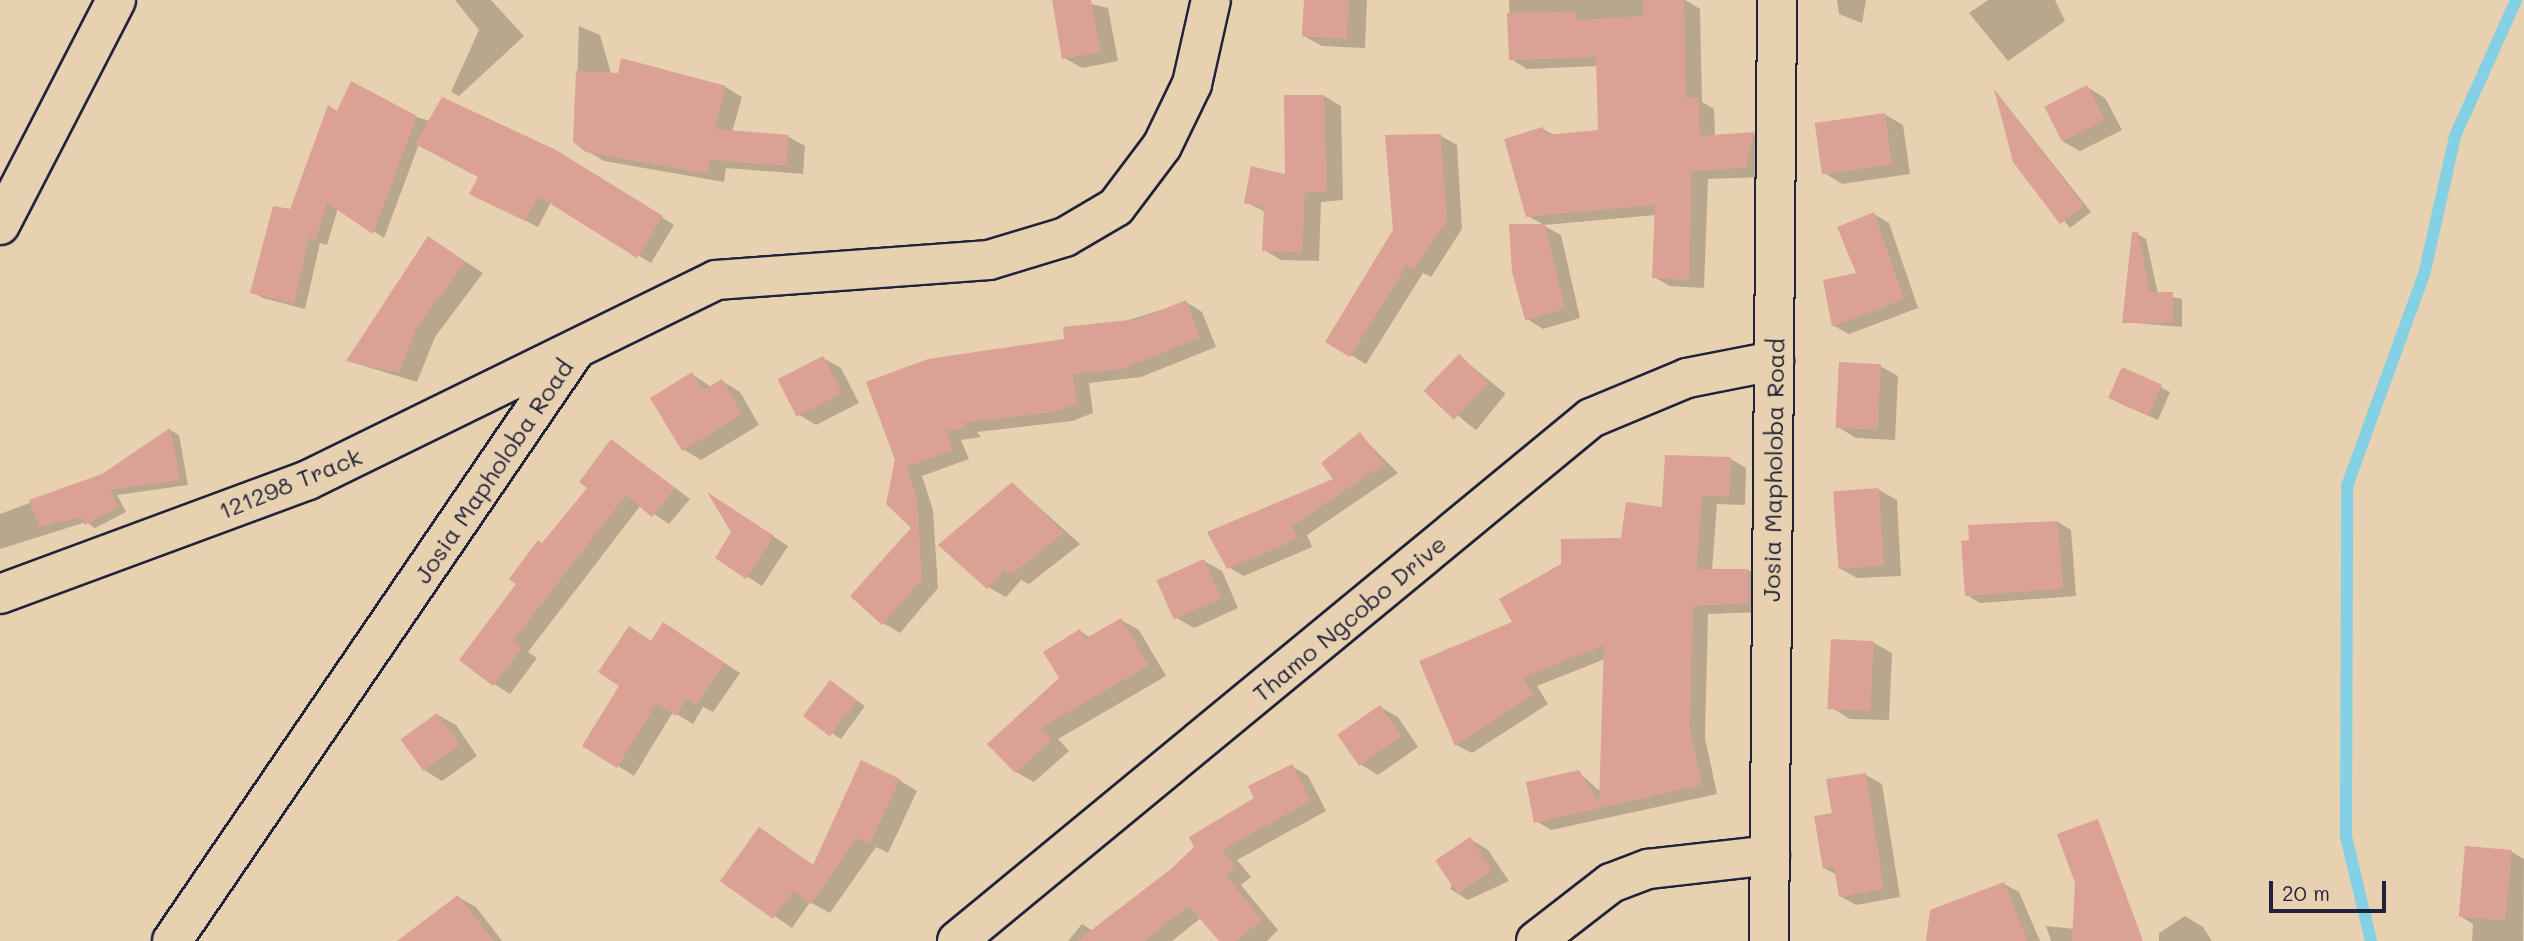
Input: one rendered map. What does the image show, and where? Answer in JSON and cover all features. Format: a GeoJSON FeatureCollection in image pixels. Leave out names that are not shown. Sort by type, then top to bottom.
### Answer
{"type":"FeatureCollection","features":[{"type":"Feature","properties":{"kind":"street"},"geometry":{"type":"LineString","coordinates":[[0,225],[116,0]]}},
{"type":"Feature","properties":{"kind":"street","name":"Josia Mapholoba Road"},"geometry":{"type":"LineString","coordinates":[[172,941],[573,353],[672,298],[738,274],[989,260],[1065,237],[1116,207],[1162,146],[1192,84],[1211,0]]}},
{"type":"Feature","properties":{"kind":"street","name":"Josia Mapholoba Road"},"geometry":{"type":"LineString","coordinates":[[1769,941],[1777,0]]}},
{"type":"Feature","properties":{"kind":"street","name":"121298 Track"},"geometry":{"type":"LineString","coordinates":[[0,594],[307,480],[573,353]]}},
{"type":"Feature","properties":{"kind":"street","name":"Thamo Ngcobo Drive"},"geometry":{"type":"LineString","coordinates":[[957,941],[1591,418],[1687,378],[1774,361]]}},
{"type":"Feature","properties":{"kind":"street"},"geometry":{"type":"LineString","coordinates":[[1536,941],[1611,883],[1648,869],[1770,855]]}},
{"type":"Feature","properties":{"kind":"building"},"geometry":{"type":"Polygon","coordinates":[[[1052,0],[1091,0],[1101,52],[1062,59],[1052,0]]]}},
{"type":"Feature","properties":{"kind":"building"},"geometry":{"type":"Polygon","coordinates":[[[1304,0],[1349,0],[1347,39],[1302,37],[1304,0]]]}},
{"type":"Feature","properties":{"kind":"building"},"geometry":{"type":"Polygon","coordinates":[[[1643,0],[1684,0],[1686,98],[1699,98],[1700,136],[1754,132],[1746,168],[1692,171],[1689,280],[1652,278],[1655,205],[1526,217],[1504,139],[1543,127],[1546,135],[1598,130],[1596,57],[1509,60],[1507,13],[1575,11],[1576,20],[1643,16],[1643,0]]]}},
{"type":"Feature","properties":{"kind":"building"},"geometry":{"type":"Polygon","coordinates":[[[621,58],[726,86],[715,129],[789,135],[787,166],[710,160],[707,174],[586,152],[573,142],[576,71],[618,73],[621,58]]]}},
{"type":"Feature","properties":{"kind":"building"},"geometry":{"type":"Polygon","coordinates":[[[351,81],[417,116],[373,234],[327,203],[316,240],[309,238],[294,304],[250,293],[273,206],[290,209],[328,105],[337,111],[351,81]]]}},
{"type":"Feature","properties":{"kind":"building"},"geometry":{"type":"Polygon","coordinates":[[[2087,85],[2105,120],[2062,142],[2044,107],[2087,85]]]}},
{"type":"Feature","properties":{"kind":"building"},"geometry":{"type":"Polygon","coordinates":[[[1994,89],[2084,206],[2060,224],[2013,162],[1994,89]]]}},
{"type":"Feature","properties":{"kind":"building"},"geometry":{"type":"Polygon","coordinates":[[[1284,95],[1324,95],[1327,191],[1305,193],[1302,253],[1262,251],[1264,207],[1244,203],[1251,166],[1285,174],[1284,95]]]}},
{"type":"Feature","properties":{"kind":"building"},"geometry":{"type":"Polygon","coordinates":[[[442,97],[556,150],[663,216],[637,258],[538,196],[525,221],[469,194],[478,177],[415,144],[442,97]]]}},
{"type":"Feature","properties":{"kind":"building"},"geometry":{"type":"Polygon","coordinates":[[[1885,113],[1892,164],[1822,174],[1815,123],[1885,113]]]}},
{"type":"Feature","properties":{"kind":"building"},"geometry":{"type":"Polygon","coordinates":[[[1441,134],[1447,220],[1414,270],[1407,265],[1350,357],[1325,342],[1393,230],[1385,135],[1441,134]]]}},
{"type":"Feature","properties":{"kind":"building"},"geometry":{"type":"Polygon","coordinates":[[[1874,212],[1904,299],[1832,327],[1823,280],[1856,273],[1837,227],[1874,212]]]}},
{"type":"Feature","properties":{"kind":"building"},"geometry":{"type":"Polygon","coordinates":[[[1509,224],[1545,224],[1565,309],[1525,320],[1512,272],[1509,224]]]}},
{"type":"Feature","properties":{"kind":"building"},"geometry":{"type":"Polygon","coordinates":[[[2132,232],[2138,232],[2150,292],[2173,292],[2173,323],[2122,323],[2132,232]]]}},
{"type":"Feature","properties":{"kind":"building"},"geometry":{"type":"Polygon","coordinates":[[[428,236],[466,262],[417,327],[399,373],[346,361],[428,236]]]}},
{"type":"Feature","properties":{"kind":"building"},"geometry":{"type":"Polygon","coordinates":[[[1186,300],[1200,338],[1123,369],[1073,374],[1077,404],[1055,412],[962,423],[967,428],[946,431],[953,450],[907,467],[917,499],[922,579],[882,625],[850,596],[911,528],[886,504],[895,460],[866,382],[928,359],[1064,339],[1063,327],[1139,319],[1186,300]]]}},
{"type":"Feature","properties":{"kind":"building"},"geometry":{"type":"Polygon","coordinates":[[[1459,354],[1489,383],[1454,420],[1424,391],[1459,354]]]}},
{"type":"Feature","properties":{"kind":"building"},"geometry":{"type":"Polygon","coordinates":[[[823,356],[842,393],[797,417],[778,379],[823,356]]]}},
{"type":"Feature","properties":{"kind":"building"},"geometry":{"type":"Polygon","coordinates":[[[1839,362],[1881,364],[1877,430],[1836,428],[1839,362]]]}},
{"type":"Feature","properties":{"kind":"building"},"geometry":{"type":"Polygon","coordinates":[[[2122,367],[2162,385],[2148,416],[2108,398],[2122,367]]]}},
{"type":"Feature","properties":{"kind":"building"},"geometry":{"type":"Polygon","coordinates":[[[692,372],[703,390],[722,379],[742,414],[682,451],[650,398],[692,372]]]}},
{"type":"Feature","properties":{"kind":"building"},"geometry":{"type":"Polygon","coordinates":[[[170,428],[180,480],[110,490],[119,507],[85,525],[81,517],[39,527],[29,500],[102,474],[170,428]]]}},
{"type":"Feature","properties":{"kind":"building"},"geometry":{"type":"Polygon","coordinates":[[[1360,432],[1384,464],[1292,526],[1298,539],[1227,569],[1207,532],[1333,479],[1321,463],[1360,432]]]}},
{"type":"Feature","properties":{"kind":"building"},"geometry":{"type":"Polygon","coordinates":[[[611,439],[675,488],[652,517],[626,495],[513,641],[522,648],[493,686],[459,660],[516,584],[509,579],[538,540],[542,543],[587,488],[579,482],[611,439]]]}},
{"type":"Feature","properties":{"kind":"building"},"geometry":{"type":"Polygon","coordinates":[[[1665,455],[1731,457],[1730,497],[1702,496],[1697,569],[1748,569],[1749,604],[1693,606],[1690,728],[1702,785],[1534,823],[1526,782],[1579,770],[1599,803],[1604,645],[1523,678],[1533,695],[1455,746],[1419,661],[1512,622],[1499,599],[1561,564],[1561,539],[1621,538],[1626,502],[1662,507],[1665,455]]]}},
{"type":"Feature","properties":{"kind":"building"},"geometry":{"type":"Polygon","coordinates":[[[1012,482],[1064,533],[1011,575],[1005,569],[987,589],[938,545],[1012,482]]]}},
{"type":"Feature","properties":{"kind":"building"},"geometry":{"type":"Polygon","coordinates":[[[1879,488],[1884,566],[1839,569],[1833,491],[1879,488]]]}},
{"type":"Feature","properties":{"kind":"building"},"geometry":{"type":"Polygon","coordinates":[[[707,492],[774,536],[746,579],[715,558],[731,532],[707,492]]]}},
{"type":"Feature","properties":{"kind":"building"},"geometry":{"type":"Polygon","coordinates":[[[2058,521],[2063,589],[1965,596],[1961,541],[1969,540],[1968,525],[2058,521]]]}},
{"type":"Feature","properties":{"kind":"building"},"geometry":{"type":"Polygon","coordinates":[[[1204,559],[1221,598],[1174,619],[1156,580],[1204,559]]]}},
{"type":"Feature","properties":{"kind":"building"},"geometry":{"type":"Polygon","coordinates":[[[1121,618],[1149,665],[1041,728],[1052,740],[1015,773],[987,744],[1059,678],[1043,652],[1080,629],[1085,639],[1121,618]]]}},
{"type":"Feature","properties":{"kind":"building"},"geometry":{"type":"Polygon","coordinates":[[[663,622],[725,663],[696,705],[687,698],[676,716],[656,704],[617,768],[582,746],[619,686],[598,672],[629,626],[651,641],[663,622]]]}},
{"type":"Feature","properties":{"kind":"building"},"geometry":{"type":"Polygon","coordinates":[[[1831,639],[1874,641],[1870,711],[1827,709],[1831,639]]]}},
{"type":"Feature","properties":{"kind":"building"},"geometry":{"type":"Polygon","coordinates":[[[830,680],[857,700],[830,736],[803,716],[830,680]]]}},
{"type":"Feature","properties":{"kind":"building"},"geometry":{"type":"Polygon","coordinates":[[[1380,705],[1402,736],[1359,766],[1337,735],[1380,705]]]}},
{"type":"Feature","properties":{"kind":"building"},"geometry":{"type":"Polygon","coordinates":[[[437,713],[460,745],[424,771],[401,739],[437,713]]]}},
{"type":"Feature","properties":{"kind":"building"},"geometry":{"type":"Polygon","coordinates":[[[861,760],[900,779],[870,844],[857,838],[811,904],[793,891],[773,919],[720,881],[759,827],[813,865],[861,760]]]}},
{"type":"Feature","properties":{"kind":"building"},"geometry":{"type":"Polygon","coordinates":[[[1292,764],[1311,801],[1222,850],[1236,867],[1226,875],[1262,920],[1236,941],[1219,941],[1189,906],[1144,941],[1077,941],[1171,869],[1194,847],[1189,837],[1254,798],[1248,786],[1292,764]]]}},
{"type":"Feature","properties":{"kind":"building"},"geometry":{"type":"Polygon","coordinates":[[[1866,773],[1884,889],[1839,897],[1834,867],[1823,869],[1814,816],[1832,813],[1826,779],[1866,773]]]}},
{"type":"Feature","properties":{"kind":"building"},"geometry":{"type":"Polygon","coordinates":[[[2098,819],[2143,941],[2072,941],[2075,883],[2057,834],[2098,819]]]}},
{"type":"Feature","properties":{"kind":"building"},"geometry":{"type":"Polygon","coordinates":[[[1470,837],[1492,870],[1458,894],[1435,860],[1470,837]]]}},
{"type":"Feature","properties":{"kind":"building"},"geometry":{"type":"Polygon","coordinates":[[[2465,846],[2512,850],[2506,921],[2459,917],[2465,846]]]}},
{"type":"Feature","properties":{"kind":"building"},"geometry":{"type":"Polygon","coordinates":[[[2004,882],[2028,941],[1926,941],[1930,910],[2004,882]]]}},
{"type":"Feature","properties":{"kind":"building"},"geometry":{"type":"Polygon","coordinates":[[[458,895],[494,941],[397,941],[458,895]]]}},
{"type":"Feature","properties":{"kind":"waterway"},"geometry":{"type":"LineString","coordinates":[[2371,941],[2346,837],[2347,486],[2424,275],[2455,136],[2516,0]]}}]}
